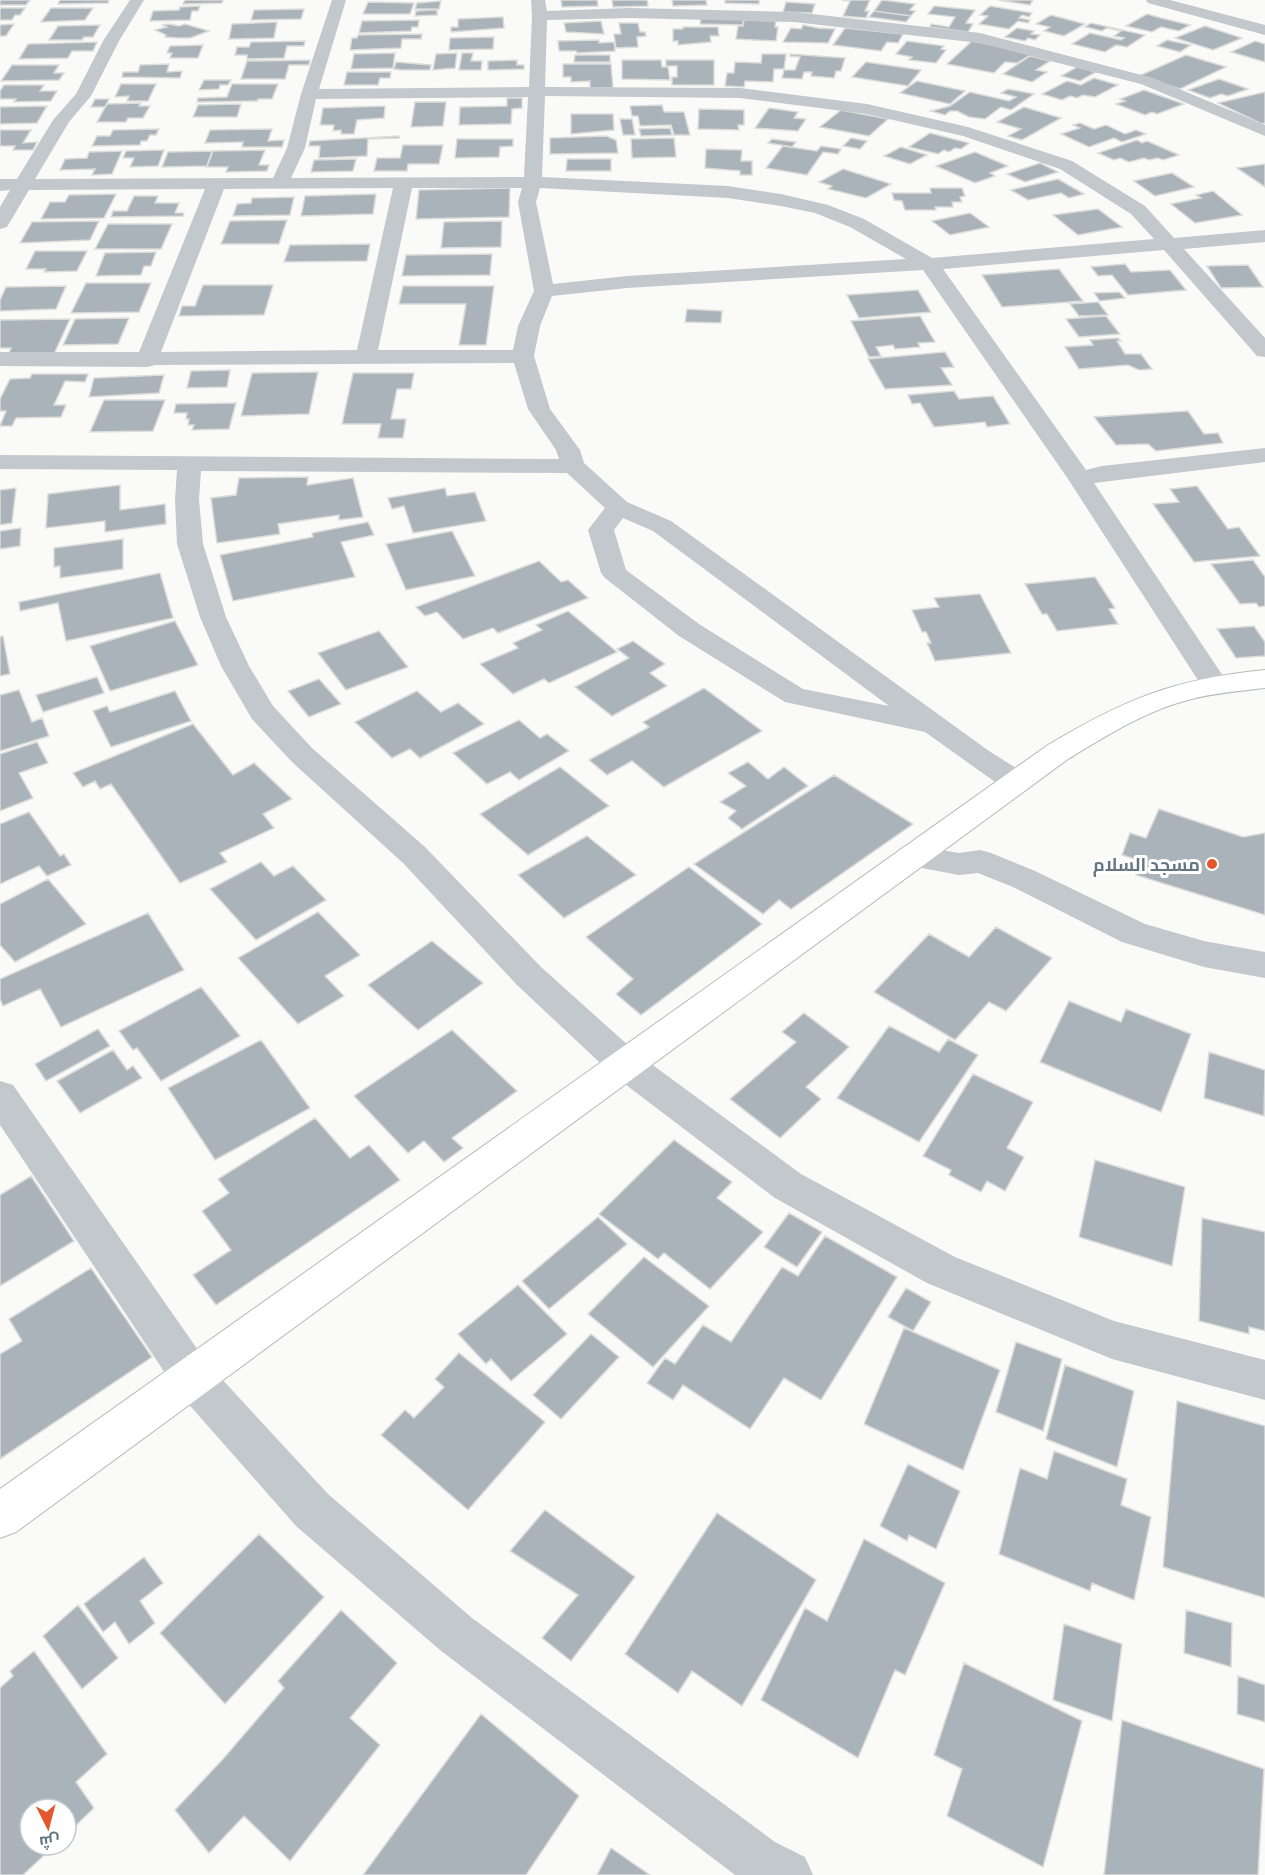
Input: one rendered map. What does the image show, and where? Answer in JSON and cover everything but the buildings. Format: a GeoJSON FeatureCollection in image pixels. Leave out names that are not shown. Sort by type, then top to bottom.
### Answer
{"type":"FeatureCollection","features":[{"type":"Feature","properties":{"kind":"main road"},"geometry":{"type":"LineString","coordinates":[[0,1516],[1058,752],[1097,728],[1137,708],[1177,693],[1215,685],[1265,679]]}},
{"type":"Feature","properties":{"kind":"street"},"geometry":{"type":"LineString","coordinates":[[0,223],[62,120],[83,96],[111,41],[137,0]]}},
{"type":"Feature","properties":{"kind":"street"},"geometry":{"type":"LineString","coordinates":[[280,182],[296,147],[309,94],[339,0]]}},
{"type":"Feature","properties":{"kind":"street"},"geometry":{"type":"LineString","coordinates":[[1153,0],[1265,30]]}},
{"type":"Feature","properties":{"kind":"street"},"geometry":{"type":"LineString","coordinates":[[1016,782],[662,526],[618,507],[573,466],[568,450],[539,409],[524,356],[530,326],[544,291],[527,202],[533,182],[539,8],[783,17],[980,38],[1147,81],[1265,131]]}},
{"type":"Feature","properties":{"kind":"street"},"geometry":{"type":"LineString","coordinates":[[309,94],[613,91],[740,93],[827,102],[913,118],[968,132],[1066,165],[1138,210],[1265,351]]}},
{"type":"Feature","properties":{"kind":"street"},"geometry":{"type":"LineString","coordinates":[[0,185],[404,181],[533,182],[674,188],[781,200],[821,209],[857,223],[929,264],[1080,479],[1215,685]]}},
{"type":"Feature","properties":{"kind":"street"},"geometry":{"type":"LineString","coordinates":[[366,357],[404,181]]}},
{"type":"Feature","properties":{"kind":"street"},"geometry":{"type":"LineString","coordinates":[[147,360],[216,183]]}},
{"type":"Feature","properties":{"kind":"street"},"geometry":{"type":"LineString","coordinates":[[544,291],[627,282],[929,264],[1265,236]]}},
{"type":"Feature","properties":{"kind":"street"},"geometry":{"type":"LineString","coordinates":[[0,359],[147,360],[524,356]]}},
{"type":"Feature","properties":{"kind":"street"},"geometry":{"type":"LineString","coordinates":[[1080,479],[1102,473],[1265,455]]}},
{"type":"Feature","properties":{"kind":"street"},"geometry":{"type":"LineString","coordinates":[[0,462],[573,466]]}},
{"type":"Feature","properties":{"kind":"street"},"geometry":{"type":"LineString","coordinates":[[190,462],[187,499],[190,544],[222,637],[235,666],[262,712],[302,755],[414,855],[529,976],[626,1065],[788,1186],[941,1270],[1112,1340],[1265,1380]]}},
{"type":"Feature","properties":{"kind":"street"},"geometry":{"type":"LineString","coordinates":[[618,507],[601,530],[614,573],[689,630],[795,696],[933,724]]}},
{"type":"Feature","properties":{"kind":"street"},"geometry":{"type":"LineString","coordinates":[[911,856],[959,864],[980,861],[1024,879],[1134,933],[1204,954],[1265,965]]}},
{"type":"Feature","properties":{"kind":"street"},"geometry":{"type":"LineString","coordinates":[[0,1096],[192,1377],[312,1510],[456,1634],[757,1860],[787,1875]]}},
{"type":"Feature","properties":{"kind":"place","name":"مسجد السلام"},"geometry":{"type":"Point","coordinates":[1212,864]}}]}
